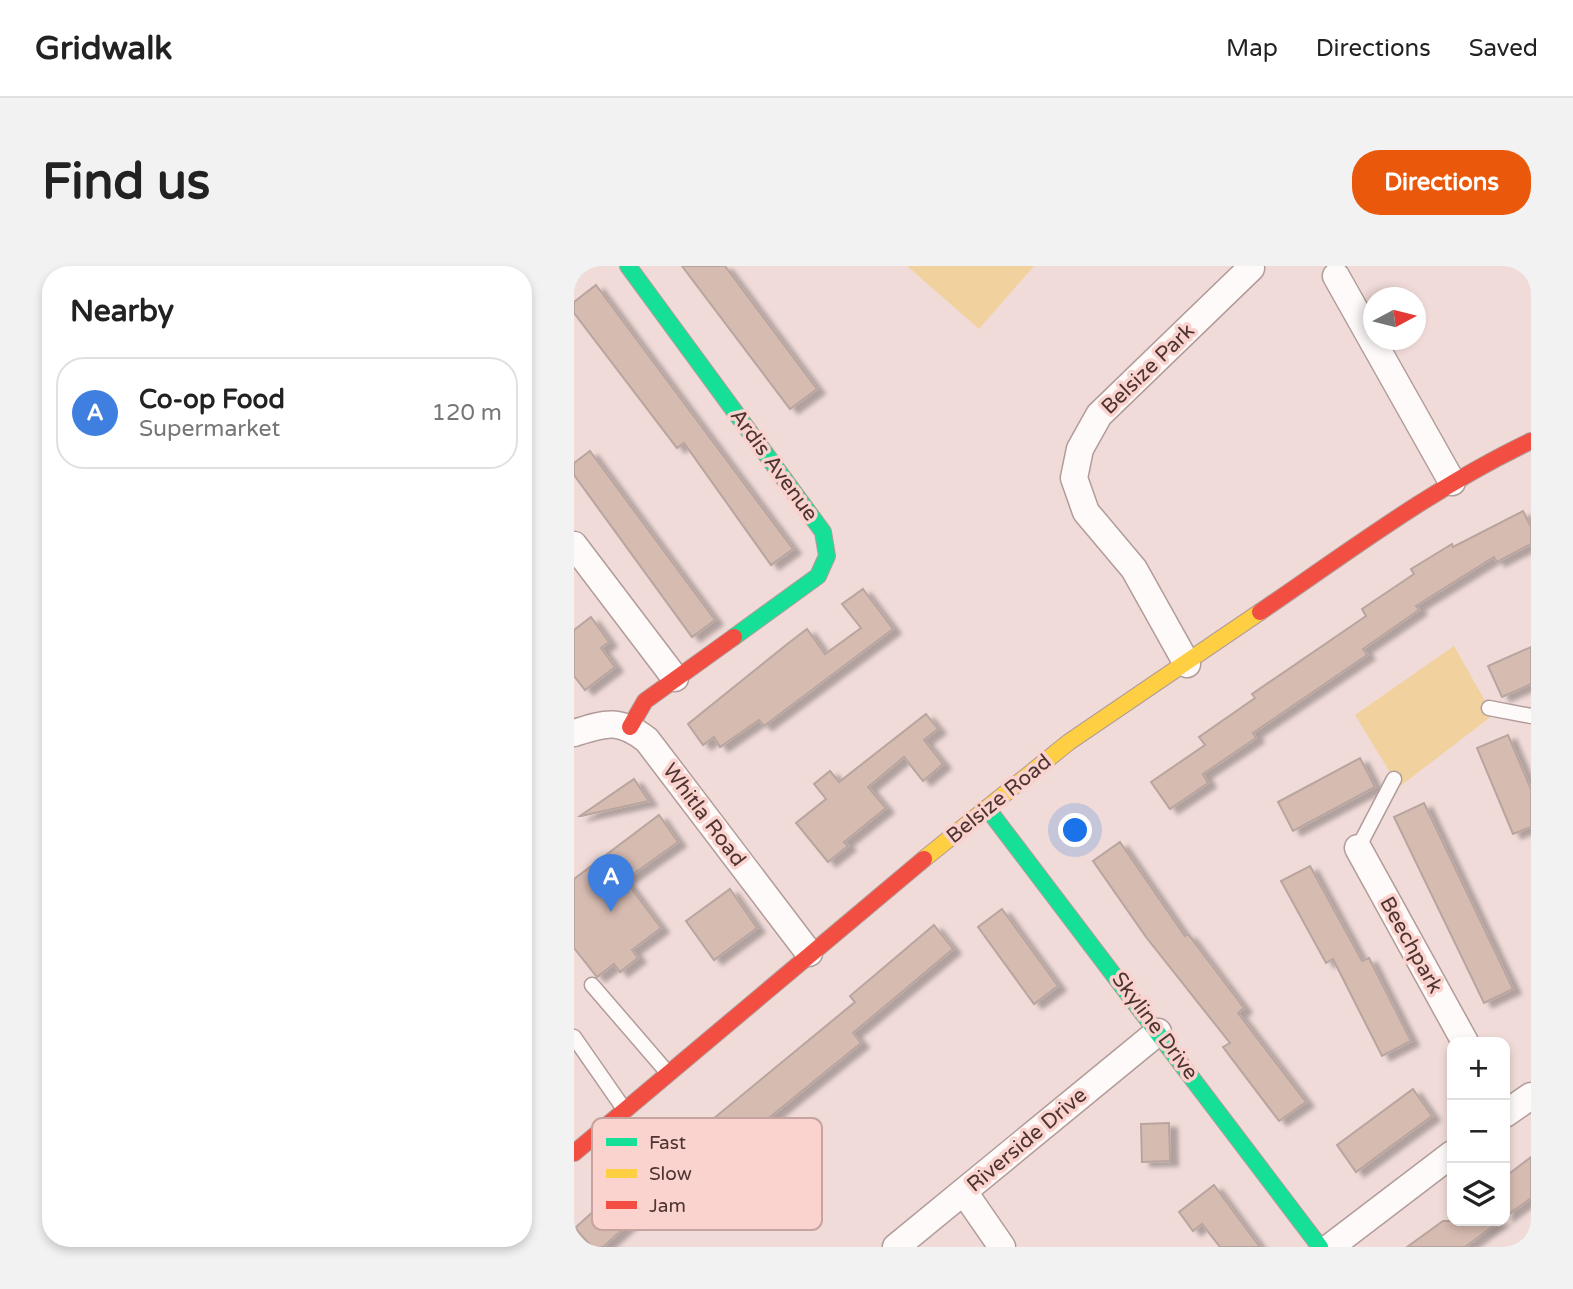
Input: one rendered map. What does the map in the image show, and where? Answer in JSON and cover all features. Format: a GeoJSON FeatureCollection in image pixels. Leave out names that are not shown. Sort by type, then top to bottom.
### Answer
{"type":"FeatureCollection","features":[{"type":"Feature","properties":{"kind":"street","name":"Ardis Avenue"},"geometry":{"type":"LineString","coordinates":[[628,266],[823,532],[827,556],[817,576],[645,701],[630,727]]}},
{"type":"Feature","properties":{"kind":"street","name":"Belsize Park"},"geometry":{"type":"LineString","coordinates":[[1187,664],[1134,569],[1086,512],[1074,478],[1080,449],[1099,415],[1251,268]]}},
{"type":"Feature","properties":{"kind":"street"},"geometry":{"type":"LineString","coordinates":[[1336,276],[1451,482]]}},
{"type":"Feature","properties":{"kind":"street","name":"Belsize Road"},"geometry":{"type":"LineString","coordinates":[[616,1118],[809,953],[1069,742],[1451,482],[1531,442]]}},
{"type":"Feature","properties":{"kind":"street"},"geometry":{"type":"LineString","coordinates":[[574,545],[675,678]]}},
{"type":"Feature","properties":{"kind":"street"},"geometry":{"type":"LineString","coordinates":[[574,733],[605,723],[630,727]]}},
{"type":"Feature","properties":{"kind":"street","name":"Whitla Road"},"geometry":{"type":"LineString","coordinates":[[630,727],[647,740],[809,953]]}},
{"type":"Feature","properties":{"kind":"street","name":"Skyline Drive"},"geometry":{"type":"LineString","coordinates":[[987,808],[1320,1247]]}},
{"type":"Feature","properties":{"kind":"street","name":"Beechpark"},"geometry":{"type":"LineString","coordinates":[[1358,848],[1462,1037]]}},
{"type":"Feature","properties":{"kind":"street","name":"Riverside Drive"},"geometry":{"type":"LineString","coordinates":[[896,1247],[1158,1032]]}},
{"type":"Feature","properties":{"kind":"street"},"geometry":{"type":"LineString","coordinates":[[1510,1109],[1531,1096]]}},
{"type":"Feature","properties":{"kind":"street","name":"Belsize Road"},"geometry":{"type":"LineString","coordinates":[[574,1153],[592,1138]]}},
{"type":"Feature","properties":{"kind":"street"},"geometry":{"type":"LineString","coordinates":[[1330,1247],[1447,1158]]}},
{"type":"Feature","properties":{"kind":"street"},"geometry":{"type":"LineString","coordinates":[[964,1192],[1002,1247]]}},
{"type":"Feature","properties":{"kind":"lane"},"geometry":{"type":"LineString","coordinates":[[1489,708],[1531,716]]}},
{"type":"Feature","properties":{"kind":"lane"},"geometry":{"type":"LineString","coordinates":[[1358,848],[1394,779]]}},
{"type":"Feature","properties":{"kind":"lane"},"geometry":{"type":"LineString","coordinates":[[592,985],[668,1073]]}},
{"type":"Feature","properties":{"kind":"lane"},"geometry":{"type":"LineString","coordinates":[[574,1037],[625,1110]]}},
{"type":"Feature","properties":{"kind":"shaded area"},"geometry":{"type":"Polygon","coordinates":[[[907,266],[1034,266],[979,329],[907,266]]]}},
{"type":"Feature","properties":{"kind":"shaded area"},"geometry":{"type":"Polygon","coordinates":[[[1454,646],[1493,715],[1399,787],[1355,715],[1454,646]]]}},
{"type":"Feature","properties":{"kind":"building"},"geometry":{"type":"Polygon","coordinates":[[[682,266],[725,266],[817,389],[790,409],[682,266]]]}},
{"type":"Feature","properties":{"kind":"building"},"geometry":{"type":"Polygon","coordinates":[[[596,285],[793,549],[771,565],[684,443],[677,448],[574,313],[574,302],[596,285]]]}},
{"type":"Feature","properties":{"kind":"building"},"geometry":{"type":"Polygon","coordinates":[[[590,451],[715,620],[692,637],[574,475],[574,463],[590,451]]]}},
{"type":"Feature","properties":{"kind":"building"},"geometry":{"type":"Polygon","coordinates":[[[1523,511],[1531,527],[1531,544],[1497,562],[1494,557],[1416,606],[1419,610],[1363,649],[1367,655],[1253,733],[1256,738],[1203,774],[1208,783],[1170,809],[1151,782],[1205,745],[1199,737],[1255,698],[1252,694],[1366,616],[1362,609],[1414,574],[1411,569],[1452,544],[1453,547],[1523,511]]]}},
{"type":"Feature","properties":{"kind":"building"},"geometry":{"type":"Polygon","coordinates":[[[863,589],[893,629],[764,726],[759,720],[720,747],[714,737],[703,745],[688,724],[807,629],[825,654],[861,628],[842,604],[863,589]]]}},
{"type":"Feature","properties":{"kind":"building"},"geometry":{"type":"Polygon","coordinates":[[[591,617],[609,642],[601,648],[615,667],[585,690],[574,676],[574,630],[591,617]]]}},
{"type":"Feature","properties":{"kind":"building"},"geometry":{"type":"Polygon","coordinates":[[[1531,647],[1531,684],[1502,697],[1488,666],[1531,647]]]}},
{"type":"Feature","properties":{"kind":"building"},"geometry":{"type":"Polygon","coordinates":[[[926,714],[938,729],[924,740],[943,764],[923,781],[904,757],[868,787],[886,808],[844,842],[848,846],[828,862],[796,823],[826,799],[814,784],[830,771],[839,782],[926,714]]]}},
{"type":"Feature","properties":{"kind":"building"},"geometry":{"type":"Polygon","coordinates":[[[1508,735],[1531,789],[1531,827],[1513,834],[1477,748],[1508,735]]]}},
{"type":"Feature","properties":{"kind":"building"},"geometry":{"type":"Polygon","coordinates":[[[1360,758],[1375,787],[1293,831],[1278,802],[1360,758]]]}},
{"type":"Feature","properties":{"kind":"building"},"geometry":{"type":"Polygon","coordinates":[[[634,779],[649,801],[580,816],[634,779]]]}},
{"type":"Feature","properties":{"kind":"building"},"geometry":{"type":"Polygon","coordinates":[[[1424,803],[1513,989],[1484,1003],[1394,817],[1424,803]]]}},
{"type":"Feature","properties":{"kind":"building"},"geometry":{"type":"Polygon","coordinates":[[[659,815],[678,842],[625,880],[661,928],[632,950],[638,958],[620,972],[614,964],[597,977],[574,948],[574,879],[659,815]]]}},
{"type":"Feature","properties":{"kind":"building"},"geometry":{"type":"Polygon","coordinates":[[[1120,842],[1185,936],[1188,934],[1244,1008],[1238,1013],[1306,1102],[1279,1121],[1223,1047],[1230,1043],[1146,937],[1093,861],[1120,842]]]}},
{"type":"Feature","properties":{"kind":"building"},"geometry":{"type":"Polygon","coordinates":[[[1310,866],[1362,961],[1369,958],[1411,1041],[1382,1056],[1333,959],[1326,963],[1281,881],[1310,866]]]}},
{"type":"Feature","properties":{"kind":"building"},"geometry":{"type":"Polygon","coordinates":[[[730,889],[757,928],[714,960],[686,921],[730,889]]]}},
{"type":"Feature","properties":{"kind":"building"},"geometry":{"type":"Polygon","coordinates":[[[1002,909],[1058,986],[1034,1004],[978,927],[1002,909]]]}},
{"type":"Feature","properties":{"kind":"building"},"geometry":{"type":"Polygon","coordinates":[[[934,925],[953,949],[853,1033],[861,1043],[769,1118],[714,1118],[855,1002],[850,996],[934,925]]]}},
{"type":"Feature","properties":{"kind":"building"},"geometry":{"type":"Polygon","coordinates":[[[1413,1089],[1432,1116],[1356,1172],[1337,1145],[1413,1089]]]}},
{"type":"Feature","properties":{"kind":"building"},"geometry":{"type":"Polygon","coordinates":[[[1169,1123],[1170,1161],[1142,1162],[1141,1124],[1169,1123]]]}},
{"type":"Feature","properties":{"kind":"building"},"geometry":{"type":"Polygon","coordinates":[[[1531,1157],[1531,1198],[1510,1213],[1510,1173],[1531,1157]]]}},
{"type":"Feature","properties":{"kind":"building"},"geometry":{"type":"Polygon","coordinates":[[[1214,1185],[1260,1247],[1220,1247],[1202,1224],[1193,1231],[1179,1212],[1214,1185]]]}},
{"type":"Feature","properties":{"kind":"building"},"geometry":{"type":"Polygon","coordinates":[[[592,1212],[592,1230],[622,1230],[603,1247],[592,1247],[575,1228],[592,1212]]]}},
{"type":"Feature","properties":{"kind":"building"},"geometry":{"type":"Polygon","coordinates":[[[1443,1221],[1447,1221],[1447,1226],[1493,1226],[1465,1247],[1407,1247],[1443,1221]]]}},
{"type":"Feature","properties":{"kind":"traffic: fast"},"geometry":{"type":"LineString","coordinates":[[628,266],[823,532],[827,556],[818,576],[734,637]]}},
{"type":"Feature","properties":{"kind":"traffic: fast"},"geometry":{"type":"LineString","coordinates":[[987,808],[1320,1247]]}},
{"type":"Feature","properties":{"kind":"traffic: slow"},"geometry":{"type":"LineString","coordinates":[[924,859],[1069,742],[1260,612]]}},
{"type":"Feature","properties":{"kind":"traffic: jam"},"geometry":{"type":"LineString","coordinates":[[1260,612],[1426,500],[1531,441]]}},
{"type":"Feature","properties":{"kind":"traffic: jam"},"geometry":{"type":"LineString","coordinates":[[630,727],[645,701],[734,637]]}},
{"type":"Feature","properties":{"kind":"traffic: jam"},"geometry":{"type":"LineString","coordinates":[[616,1118],[924,859]]}},
{"type":"Feature","properties":{"kind":"traffic: jam"},"geometry":{"type":"LineString","coordinates":[[574,1153],[592,1138]]}},
{"type":"Feature","properties":{"kind":"place","name":"Co-op Food"},"geometry":{"type":"Point","coordinates":[611,912]}}]}
